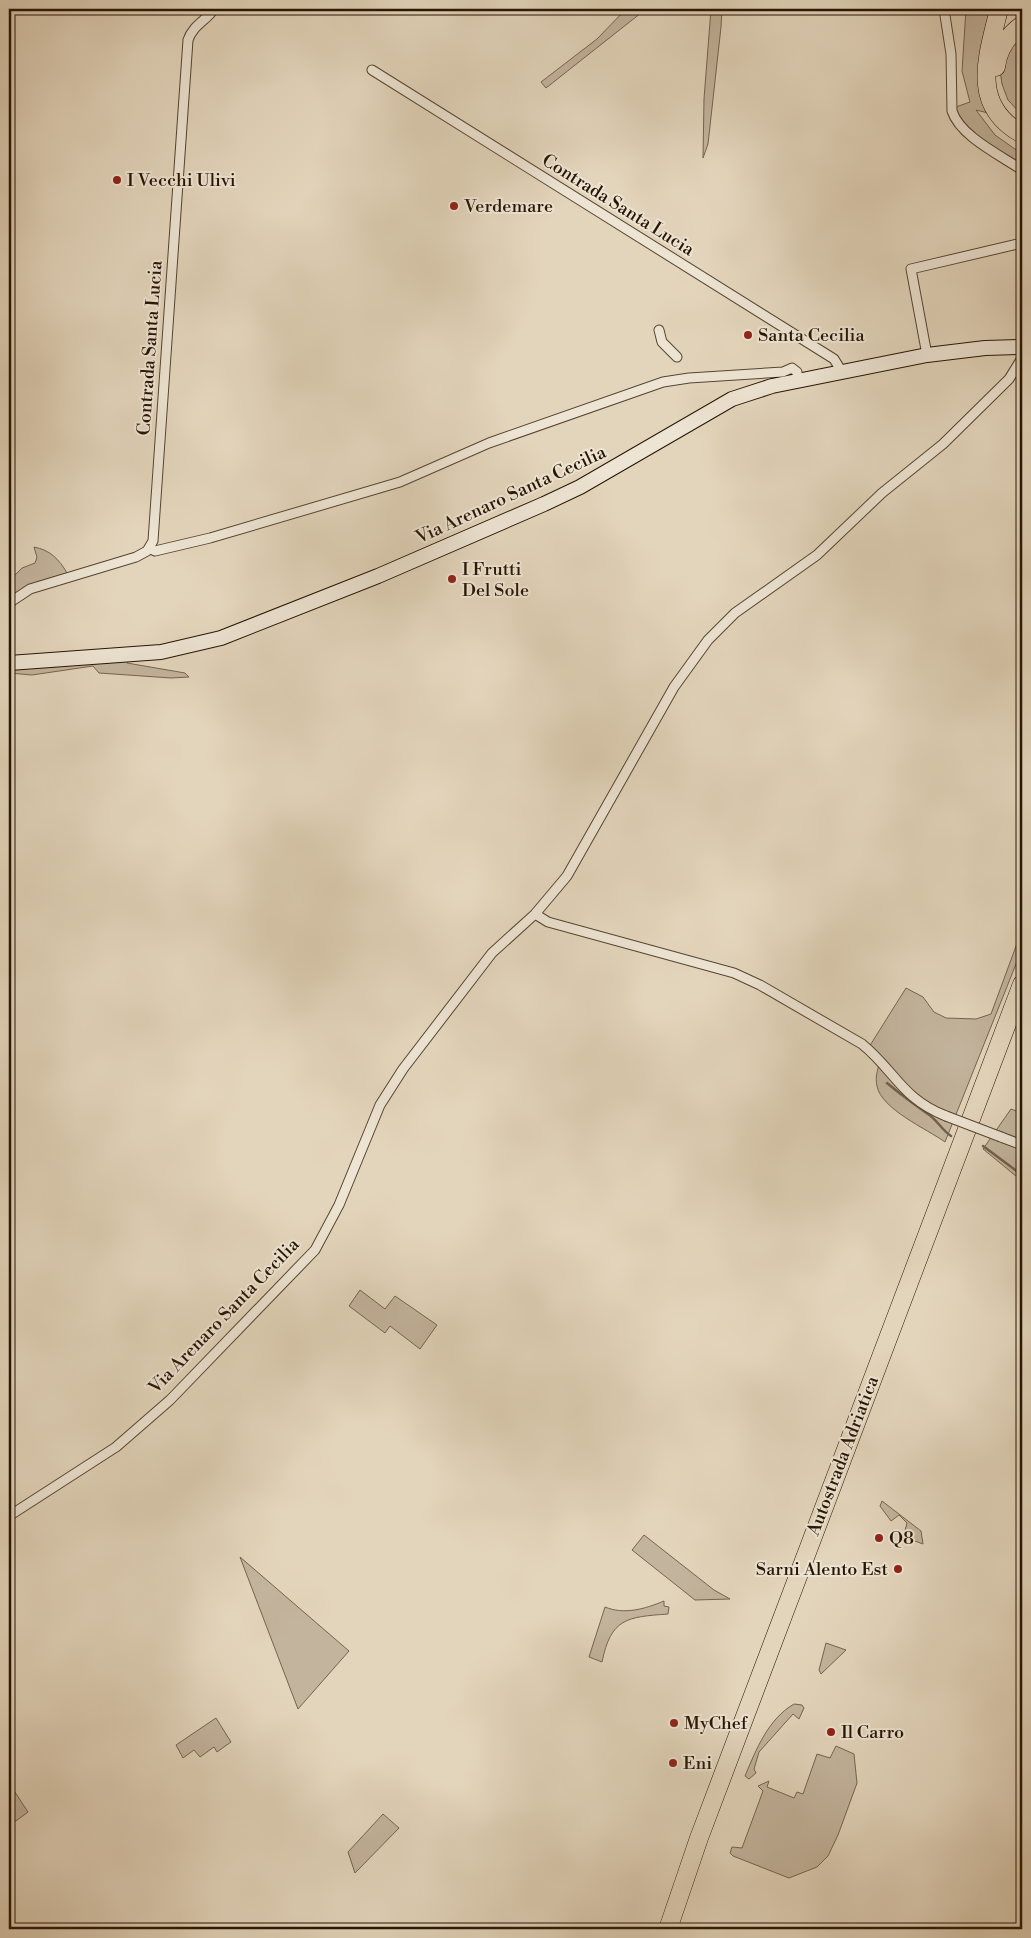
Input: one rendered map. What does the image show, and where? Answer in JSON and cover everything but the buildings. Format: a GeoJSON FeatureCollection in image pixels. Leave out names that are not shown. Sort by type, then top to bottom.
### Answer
{"type":"FeatureCollection","features":[{"type":"Feature","properties":{"kind":"highway"},"geometry":{"type":"LineString","coordinates":[[999,9],[988,57],[986,86],[997,112],[1009,126],[1022,134]]}},
{"type":"Feature","properties":{"kind":"highway"},"geometry":{"type":"LineString","coordinates":[[1022,25],[1006,40],[998,55],[995,74],[997,91],[1003,103],[1012,116],[1022,123]]}},
{"type":"Feature","properties":{"kind":"highway","name":"Autostrada Adriatica"},"geometry":{"type":"LineString","coordinates":[[668,1929],[702,1829],[1022,984]]}},
{"type":"Feature","properties":{"kind":"highway","name":"Autostrada Adriatica"},"geometry":{"type":"LineString","coordinates":[[680,1929],[709,1844],[1022,1016]]}},
{"type":"Feature","properties":{"kind":"street","name":"Contrada Santa Lucia"},"geometry":{"type":"LineString","coordinates":[[149,548],[154,536],[156,522],[188,40],[196,25],[206,20],[214,9]]}},
{"type":"Feature","properties":{"kind":"street"},"geometry":{"type":"LineString","coordinates":[[944,9],[950,54],[952,111],[955,120],[970,134],[1022,170]]}},
{"type":"Feature","properties":{"kind":"street","name":"Contrada Santa Lucia"},"geometry":{"type":"LineString","coordinates":[[372,70],[834,359],[842,372]]}},
{"type":"Feature","properties":{"kind":"street"},"geometry":{"type":"LineString","coordinates":[[927,355],[911,269],[1022,243]]}},
{"type":"Feature","properties":{"kind":"street"},"geometry":{"type":"LineString","coordinates":[[659,330],[662,342],[677,357]]}},
{"type":"Feature","properties":{"kind":"street","name":"Via Arenaro Santa Cecilia"},"geometry":{"type":"LineString","coordinates":[[9,663],[161,652],[221,638],[378,576],[544,504],[580,487],[732,398],[772,386],[927,355],[978,348],[1022,346]]}},
{"type":"Feature","properties":{"kind":"street","name":"Via Arenaro Santa Cecilia"},"geometry":{"type":"LineString","coordinates":[[9,1516],[116,1447],[170,1400],[316,1250],[339,1205],[380,1105],[403,1069],[492,954],[535,914],[567,876],[674,687],[708,640],[736,613],[817,555],[882,493],[943,444],[1009,379],[1022,358]]}},
{"type":"Feature","properties":{"kind":"street"},"geometry":{"type":"LineString","coordinates":[[9,603],[30,589],[136,557],[149,548],[155,551],[210,538],[400,482],[489,443],[663,382],[689,378],[783,372],[792,368],[796,372],[798,382]]}},
{"type":"Feature","properties":{"kind":"street"},"geometry":{"type":"LineString","coordinates":[[535,914],[548,922],[734,973],[760,985],[862,1044],[873,1053],[905,1091],[918,1101],[946,1116],[1001,1136],[1022,1146]]}},
{"type":"Feature","properties":{"kind":"shaded area"},"geometry":{"type":"Polygon","coordinates":[[[626,9],[646,9],[546,88],[541,82],[597,39],[626,9]]]}},
{"type":"Feature","properties":{"kind":"shaded area"},"geometry":{"type":"Polygon","coordinates":[[[711,9],[722,9],[708,144],[703,158],[704,99],[711,9]]]}},
{"type":"Feature","properties":{"kind":"shaded area"},"geometry":{"type":"Polygon","coordinates":[[[966,9],[992,9],[992,114],[976,110],[995,135],[1022,154],[1022,166],[966,130],[953,108],[970,102],[962,71],[966,9]]]}},
{"type":"Feature","properties":{"kind":"shaded area"},"geometry":{"type":"Polygon","coordinates":[[[1022,32],[1022,115],[1008,100],[1002,84],[1000,70],[1016,37],[1022,32]]]}},
{"type":"Feature","properties":{"kind":"shaded area"},"geometry":{"type":"Polygon","coordinates":[[[34,547],[45,550],[54,556],[67,573],[37,582],[9,599],[9,581],[22,568],[35,563],[37,557],[34,547]]]}},
{"type":"Feature","properties":{"kind":"shaded area"},"geometry":{"type":"Polygon","coordinates":[[[130,659],[127,663],[185,673],[189,677],[171,678],[99,673],[93,666],[32,675],[9,673],[9,669],[130,659]]]}},
{"type":"Feature","properties":{"kind":"shaded area"},"geometry":{"type":"Polygon","coordinates":[[[1022,930],[1022,949],[945,1142],[906,1118],[887,1103],[877,1086],[878,1063],[869,1047],[906,988],[923,997],[934,1012],[946,1018],[976,1019],[991,1014],[1022,930]]]}},
{"type":"Feature","properties":{"kind":"shaded area"},"geometry":{"type":"Polygon","coordinates":[[[1011,1109],[1022,1113],[1022,1181],[983,1149],[1011,1109]]]}},
{"type":"Feature","properties":{"kind":"shaded area"},"geometry":{"type":"Polygon","coordinates":[[[360,1290],[385,1309],[395,1296],[437,1325],[420,1349],[390,1326],[385,1333],[349,1306],[360,1290]]]}},
{"type":"Feature","properties":{"kind":"shaded area"},"geometry":{"type":"Polygon","coordinates":[[[882,1501],[921,1531],[923,1544],[907,1538],[904,1534],[907,1523],[899,1515],[891,1521],[880,1506],[882,1501]]]}},
{"type":"Feature","properties":{"kind":"shaded area"},"geometry":{"type":"Polygon","coordinates":[[[644,1535],[714,1590],[730,1599],[695,1600],[632,1550],[644,1535]]]}},
{"type":"Feature","properties":{"kind":"shaded area"},"geometry":{"type":"Polygon","coordinates":[[[240,1557],[349,1651],[298,1709],[240,1557]]]}},
{"type":"Feature","properties":{"kind":"shaded area"},"geometry":{"type":"Polygon","coordinates":[[[664,1601],[664,1606],[669,1607],[668,1614],[631,1619],[623,1623],[610,1636],[602,1662],[589,1657],[605,1607],[627,1611],[664,1601]]]}},
{"type":"Feature","properties":{"kind":"shaded area"},"geometry":{"type":"Polygon","coordinates":[[[826,1643],[846,1650],[821,1674],[819,1670],[826,1643]]]}},
{"type":"Feature","properties":{"kind":"shaded area"},"geometry":{"type":"Polygon","coordinates":[[[794,1704],[802,1705],[804,1708],[799,1719],[793,1714],[759,1752],[754,1769],[756,1773],[749,1779],[745,1776],[764,1736],[777,1718],[794,1704]]]}},
{"type":"Feature","properties":{"kind":"shaded area"},"geometry":{"type":"Polygon","coordinates":[[[216,1718],[231,1742],[217,1752],[214,1747],[200,1757],[194,1750],[183,1758],[176,1745],[216,1718]]]}},
{"type":"Feature","properties":{"kind":"shaded area"},"geometry":{"type":"Polygon","coordinates":[[[836,1746],[854,1754],[857,1783],[838,1835],[828,1856],[817,1867],[789,1878],[733,1856],[730,1853],[732,1847],[742,1848],[763,1791],[758,1786],[769,1781],[767,1787],[794,1798],[797,1792],[803,1794],[817,1754],[830,1758],[836,1746]]]}},
{"type":"Feature","properties":{"kind":"shaded area"},"geometry":{"type":"Polygon","coordinates":[[[9,1783],[28,1812],[9,1826],[9,1783]]]}},
{"type":"Feature","properties":{"kind":"shaded area"},"geometry":{"type":"Polygon","coordinates":[[[383,1814],[399,1828],[355,1873],[348,1852],[383,1814]]]}},
{"type":"Feature","properties":{"kind":"waterway"},"geometry":{"type":"LineString","coordinates":[[887,1083],[931,1116],[951,1136]]}},
{"type":"Feature","properties":{"kind":"waterway"},"geometry":{"type":"LineString","coordinates":[[983,1146],[1022,1175]]}},
{"type":"Feature","properties":{"kind":"place","name":"I Vecchi Ulivi"},"geometry":{"type":"Point","coordinates":[117,180]}},
{"type":"Feature","properties":{"kind":"place","name":"Verdemare"},"geometry":{"type":"Point","coordinates":[454,206]}},
{"type":"Feature","properties":{"kind":"place","name":"Santa Cecilia"},"geometry":{"type":"Point","coordinates":[748,335]}},
{"type":"Feature","properties":{"kind":"place","name":"I Frutti Del Sole"},"geometry":{"type":"Point","coordinates":[452,579]}},
{"type":"Feature","properties":{"kind":"place","name":"Q8"},"geometry":{"type":"Point","coordinates":[879,1538]}},
{"type":"Feature","properties":{"kind":"place","name":"Sarni Alento Est"},"geometry":{"type":"Point","coordinates":[898,1569]}},
{"type":"Feature","properties":{"kind":"place","name":"MyChef"},"geometry":{"type":"Point","coordinates":[674,1723]}},
{"type":"Feature","properties":{"kind":"place","name":"Il Carro"},"geometry":{"type":"Point","coordinates":[831,1732]}},
{"type":"Feature","properties":{"kind":"place","name":"Eni"},"geometry":{"type":"Point","coordinates":[673,1763]}}]}
